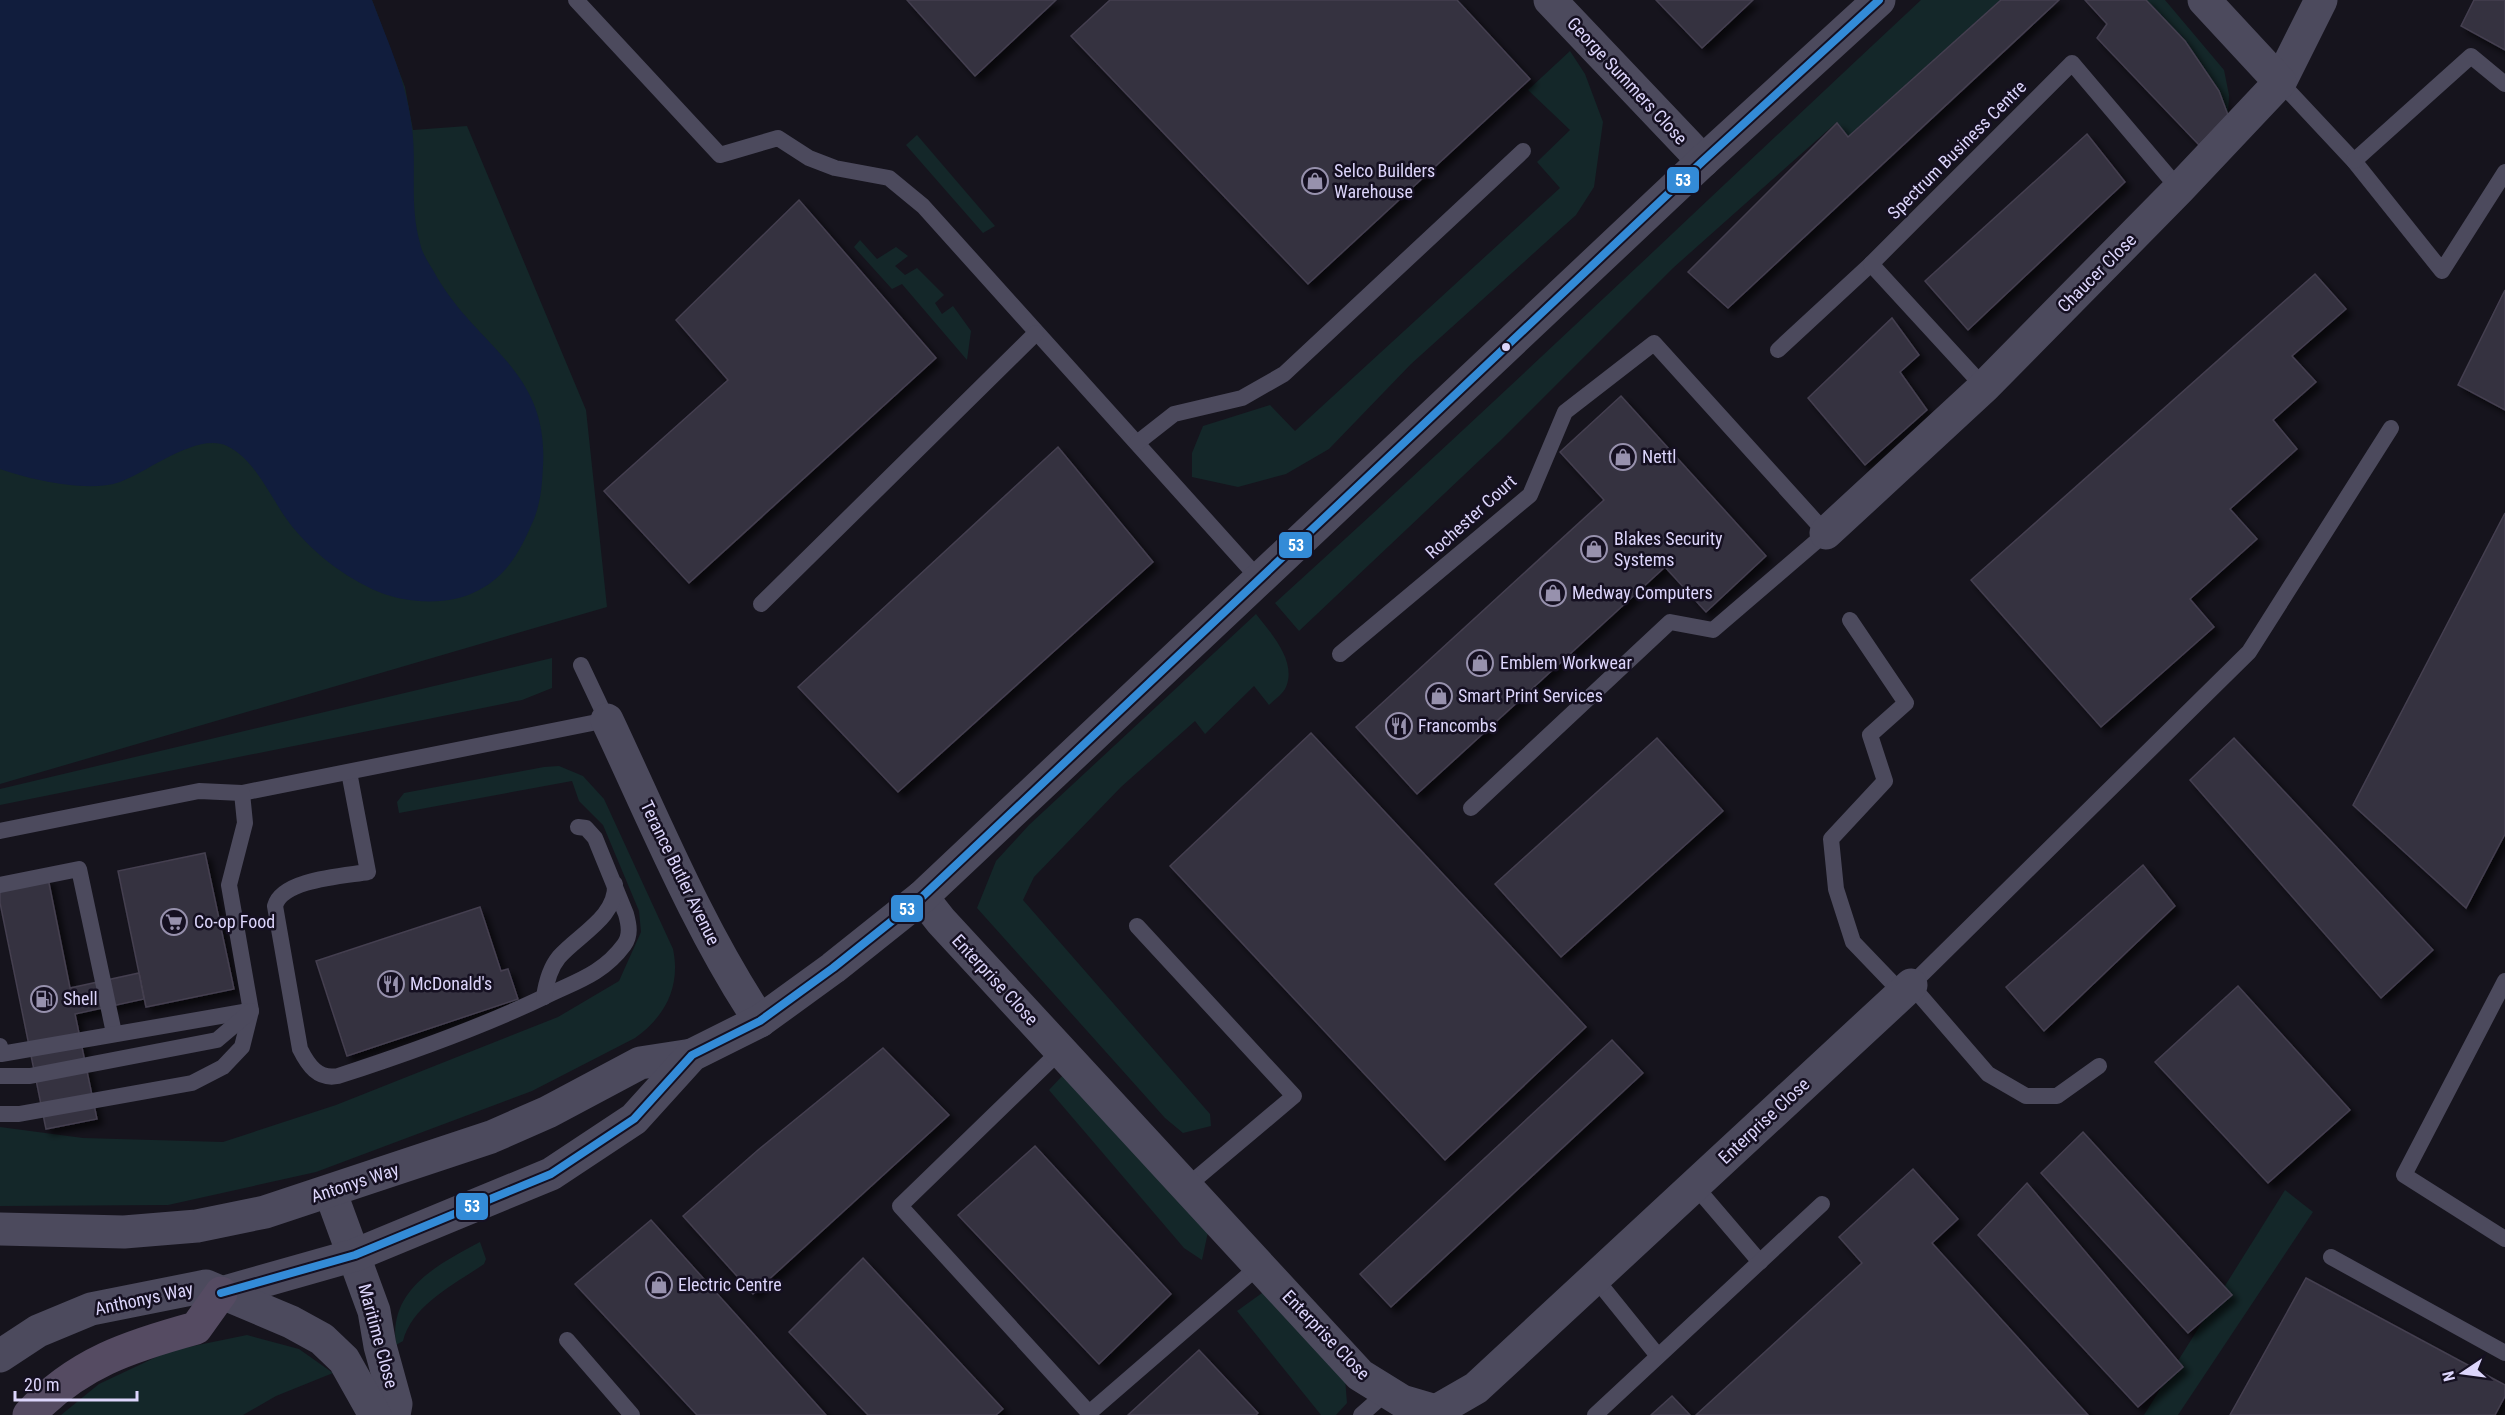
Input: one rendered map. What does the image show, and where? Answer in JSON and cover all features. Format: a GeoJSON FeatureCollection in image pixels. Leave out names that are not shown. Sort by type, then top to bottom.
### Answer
{"type":"FeatureCollection","features":[{"type":"Feature","properties":{"kind":"main road"},"geometry":{"type":"LineString","coordinates":[[29,1415],[69,1380],[103,1358],[140,1344],[196,1328],[220,1293]]}},
{"type":"Feature","properties":{"kind":"street","name":"George Summers Close"},"geometry":{"type":"LineString","coordinates":[[1550,0],[1703,161]]}},
{"type":"Feature","properties":{"kind":"street","name":"Anthonys Way"},"geometry":{"type":"LineString","coordinates":[[0,1356],[38,1331],[91,1309],[206,1286],[220,1293],[355,1255],[551,1174],[634,1119],[692,1054],[760,1021],[833,968],[922,897],[985,834],[1260,580],[1703,161],[1879,0]]}},
{"type":"Feature","properties":{"kind":"street"},"geometry":{"type":"LineString","coordinates":[[2204,0],[2280,81]]}},
{"type":"Feature","properties":{"kind":"street","name":"Chaucer Close"},"geometry":{"type":"LineString","coordinates":[[1826,533],[1984,387],[2179,189],[2280,81],[2321,0]]}},
{"type":"Feature","properties":{"kind":"street","name":"Terance Butler Avenue"},"geometry":{"type":"LineString","coordinates":[[608,720],[717,950],[734,982],[760,1021]]}},
{"type":"Feature","properties":{"kind":"street","name":"Enterprise Close"},"geometry":{"type":"LineString","coordinates":[[922,897],[941,921],[1360,1376],[1402,1401],[1437,1413],[1476,1388],[1907,989]]}},
{"type":"Feature","properties":{"kind":"street","name":"Antonys Way"},"geometry":{"type":"LineString","coordinates":[[0,1229],[124,1232],[197,1226],[265,1212],[491,1137],[548,1112],[640,1063],[692,1054]]}},
{"type":"Feature","properties":{"kind":"street","name":"Maritime Close"},"geometry":{"type":"LineString","coordinates":[[330,1191],[374,1311],[378,1340],[396,1404],[394,1415]]}},
{"type":"Feature","properties":{"kind":"street","name":"Maritime Close"},"geometry":{"type":"LineString","coordinates":[[220,1293],[291,1322],[330,1345],[348,1366],[375,1415]]}},
{"type":"Feature","properties":{"kind":"lane"},"geometry":{"type":"LineString","coordinates":[[576,0],[720,155],[778,138],[809,158],[835,168],[889,178],[923,206],[1260,580]]}},
{"type":"Feature","properties":{"kind":"lane"},"geometry":{"type":"LineString","coordinates":[[2354,161],[2471,56],[2505,84]]}},
{"type":"Feature","properties":{"kind":"lane","name":"Spectrum Business Centre"},"geometry":{"type":"LineString","coordinates":[[1871,264],[2072,63],[2179,189]]}},
{"type":"Feature","properties":{"kind":"lane"},"geometry":{"type":"LineString","coordinates":[[2280,81],[2354,161],[2442,271],[2505,172]]}},
{"type":"Feature","properties":{"kind":"lane"},"geometry":{"type":"LineString","coordinates":[[1137,443],[1174,414],[1242,398],[1284,374],[1523,151]]}},
{"type":"Feature","properties":{"kind":"lane"},"geometry":{"type":"LineString","coordinates":[[1778,350],[1871,264],[1984,387]]}},
{"type":"Feature","properties":{"kind":"lane"},"geometry":{"type":"LineString","coordinates":[[761,604],[1036,333]]}},
{"type":"Feature","properties":{"kind":"lane","name":"Rochester Court"},"geometry":{"type":"LineString","coordinates":[[1340,654],[1530,495],[1565,412],[1654,343],[1826,533]]}},
{"type":"Feature","properties":{"kind":"lane"},"geometry":{"type":"LineString","coordinates":[[1907,989],[2249,652],[2391,428]]}},
{"type":"Feature","properties":{"kind":"lane"},"geometry":{"type":"LineString","coordinates":[[1471,808],[1670,622],[1713,630],[1826,533]]}},
{"type":"Feature","properties":{"kind":"lane"},"geometry":{"type":"LineString","coordinates":[[1850,620],[1906,703],[1870,735],[1884,781],[1831,839],[1836,889],[1853,942],[1907,989],[1988,1074],[2026,1096],[2056,1096],[2099,1066]]}},
{"type":"Feature","properties":{"kind":"lane"},"geometry":{"type":"LineString","coordinates":[[0,831],[199,791],[242,793],[608,720],[581,665]]}},
{"type":"Feature","properties":{"kind":"lane"},"geometry":{"type":"LineString","coordinates":[[349,772],[368,872],[301,885],[284,892],[275,903],[300,1049],[304,1059],[317,1072],[334,1077],[460,1035],[587,978],[624,945],[629,927],[615,883],[595,838],[586,828],[578,827]]}},
{"type":"Feature","properties":{"kind":"lane"},"geometry":{"type":"LineString","coordinates":[[0,1114],[19,1114],[192,1083],[223,1067],[242,1047],[251,1011],[229,885],[245,823],[242,793]]}},
{"type":"Feature","properties":{"kind":"lane"},"geometry":{"type":"LineString","coordinates":[[0,885],[79,869],[114,1033]]}},
{"type":"Feature","properties":{"kind":"lane"},"geometry":{"type":"LineString","coordinates":[[544,997],[548,978],[558,958],[607,911],[614,899],[615,883]]}},
{"type":"Feature","properties":{"kind":"lane"},"geometry":{"type":"LineString","coordinates":[[1137,926],[1294,1096],[1186,1187]]}},
{"type":"Feature","properties":{"kind":"lane"},"geometry":{"type":"LineString","coordinates":[[2505,981],[2404,1175],[2505,1239]]}},
{"type":"Feature","properties":{"kind":"lane"},"geometry":{"type":"LineString","coordinates":[[0,1046],[2,1054],[251,1011]]}},
{"type":"Feature","properties":{"kind":"lane"},"geometry":{"type":"LineString","coordinates":[[0,1076],[30,1076],[217,1040],[251,1011]]}},
{"type":"Feature","properties":{"kind":"lane"},"geometry":{"type":"LineString","coordinates":[[1060,1050],[900,1206],[1089,1413],[1259,1266]]}},
{"type":"Feature","properties":{"kind":"lane"},"geometry":{"type":"LineString","coordinates":[[1695,1186],[1760,1262]]}},
{"type":"Feature","properties":{"kind":"lane"},"geometry":{"type":"LineString","coordinates":[[1595,1415],[1822,1204]]}},
{"type":"Feature","properties":{"kind":"lane"},"geometry":{"type":"LineString","coordinates":[[2331,1257],[2505,1353]]}},
{"type":"Feature","properties":{"kind":"lane"},"geometry":{"type":"LineString","coordinates":[[1595,1278],[1658,1356]]}},
{"type":"Feature","properties":{"kind":"lane"},"geometry":{"type":"LineString","coordinates":[[567,1340],[632,1415]]}},
{"type":"Feature","properties":{"kind":"lane"},"geometry":{"type":"LineString","coordinates":[[1360,1415],[1387,1392]]}},
{"type":"Feature","properties":{"kind":"green space"},"geometry":{"type":"Polygon","coordinates":[[[0,0],[372,0],[405,87],[413,130],[467,126],[586,410],[607,607],[0,784],[0,0]]]}},
{"type":"Feature","properties":{"kind":"green space"},"geometry":{"type":"Polygon","coordinates":[[[1921,0],[2001,0],[1848,137],[1836,123],[1673,268],[1500,441],[1299,631],[1275,603],[1519,378],[1921,0]]]}},
{"type":"Feature","properties":{"kind":"green space"},"geometry":{"type":"Polygon","coordinates":[[[2146,0],[2165,0],[2224,70],[2229,95],[2228,115],[2213,83],[2193,53],[2146,0]]]}},
{"type":"Feature","properties":{"kind":"green space"},"geometry":{"type":"Polygon","coordinates":[[[1570,51],[1585,74],[1603,122],[1594,187],[1576,215],[1411,364],[1329,449],[1286,474],[1238,487],[1192,477],[1192,453],[1203,426],[1270,405],[1295,431],[1560,188],[1537,162],[1570,130],[1528,90],[1570,51]]]}},
{"type":"Feature","properties":{"kind":"green space"},"geometry":{"type":"Polygon","coordinates":[[[917,135],[995,226],[983,233],[906,145],[917,135]]]}},
{"type":"Feature","properties":{"kind":"green space"},"geometry":{"type":"Polygon","coordinates":[[[860,240],[877,259],[896,247],[908,256],[895,266],[905,275],[917,268],[944,295],[935,303],[942,314],[953,306],[971,331],[967,360],[902,284],[892,289],[854,247],[860,240]]]}},
{"type":"Feature","properties":{"kind":"green space"},"geometry":{"type":"Polygon","coordinates":[[[1256,614],[1285,657],[1288,677],[1283,692],[1269,705],[1254,686],[1205,734],[1195,721],[1121,787],[1034,877],[1023,900],[1210,1114],[1211,1126],[1183,1133],[1165,1118],[977,908],[996,861],[1029,825],[1256,614]]]}},
{"type":"Feature","properties":{"kind":"green space"},"geometry":{"type":"Polygon","coordinates":[[[552,658],[552,688],[522,700],[0,805],[0,789],[552,658]]]}},
{"type":"Feature","properties":{"kind":"green space"},"geometry":{"type":"Polygon","coordinates":[[[559,766],[583,776],[604,799],[673,949],[675,976],[672,988],[662,1010],[646,1030],[635,1038],[532,1091],[316,1172],[168,1205],[0,1206],[0,1127],[83,1138],[223,1142],[336,1105],[558,1017],[619,981],[641,932],[639,911],[603,825],[579,801],[572,781],[399,813],[397,802],[404,793],[559,766]]]}},
{"type":"Feature","properties":{"kind":"green space"},"geometry":{"type":"Polygon","coordinates":[[[1065,1073],[1208,1232],[1202,1260],[1184,1248],[1049,1090],[1065,1073]]]}},
{"type":"Feature","properties":{"kind":"green space"},"geometry":{"type":"Polygon","coordinates":[[[2285,1190],[2313,1212],[2178,1415],[2144,1415],[2285,1190]]]}},
{"type":"Feature","properties":{"kind":"green space"},"geometry":{"type":"Polygon","coordinates":[[[480,1242],[486,1259],[484,1264],[425,1306],[408,1328],[403,1341],[396,1345],[396,1325],[400,1308],[408,1294],[433,1269],[480,1242]]]}},
{"type":"Feature","properties":{"kind":"green space"},"geometry":{"type":"Polygon","coordinates":[[[1269,1288],[1345,1378],[1347,1403],[1336,1415],[1321,1415],[1237,1311],[1269,1288]]]}},
{"type":"Feature","properties":{"kind":"green space"},"geometry":{"type":"Polygon","coordinates":[[[247,1335],[299,1349],[333,1373],[276,1396],[243,1415],[61,1415],[99,1384],[169,1351],[247,1335]]]}},
{"type":"Feature","properties":{"kind":"water"},"geometry":{"type":"Polygon","coordinates":[[[0,0],[372,0],[396,63],[410,111],[415,214],[422,250],[449,296],[505,359],[521,381],[534,404],[542,432],[543,473],[536,512],[513,560],[489,584],[468,595],[443,601],[403,599],[366,586],[317,553],[288,521],[246,460],[227,446],[215,443],[187,449],[120,482],[107,485],[60,484],[0,469],[0,0]]]}},
{"type":"Feature","properties":{"kind":"building"},"geometry":{"type":"Polygon","coordinates":[[[907,0],[1056,0],[975,76],[907,0]]]}},
{"type":"Feature","properties":{"kind":"building","name":"Selco Builders Warehouse"},"geometry":{"type":"Polygon","coordinates":[[[1110,0],[1457,0],[1530,79],[1308,284],[1071,36],[1110,0]]]}},
{"type":"Feature","properties":{"kind":"building"},"geometry":{"type":"Polygon","coordinates":[[[1656,0],[1753,0],[1702,48],[1656,0]]]}},
{"type":"Feature","properties":{"kind":"building"},"geometry":{"type":"Polygon","coordinates":[[[2001,0],[2059,0],[1728,308],[1688,272],[1837,123],[1848,137],[2001,0]]]}},
{"type":"Feature","properties":{"kind":"building"},"geometry":{"type":"Polygon","coordinates":[[[2085,0],[2146,0],[2185,41],[2219,91],[2228,115],[2199,145],[2097,38],[2107,24],[2085,0]]]}},
{"type":"Feature","properties":{"kind":"building"},"geometry":{"type":"Polygon","coordinates":[[[2474,0],[2505,0],[2505,50],[2461,26],[2474,0]]]}},
{"type":"Feature","properties":{"kind":"building"},"geometry":{"type":"Polygon","coordinates":[[[2087,134],[2125,182],[1968,330],[1925,281],[2087,134]]]}},
{"type":"Feature","properties":{"kind":"building"},"geometry":{"type":"Polygon","coordinates":[[[799,200],[936,358],[689,583],[604,491],[728,380],[676,320],[799,200]]]}},
{"type":"Feature","properties":{"kind":"building"},"geometry":{"type":"Polygon","coordinates":[[[2315,274],[2346,309],[2292,356],[2316,382],[2273,420],[2297,449],[2230,509],[2257,539],[2190,599],[2214,627],[2101,727],[1971,580],[2315,274]]]}},
{"type":"Feature","properties":{"kind":"building"},"geometry":{"type":"Polygon","coordinates":[[[2505,290],[2505,410],[2458,385],[2505,290]]]}},
{"type":"Feature","properties":{"kind":"building"},"geometry":{"type":"Polygon","coordinates":[[[1892,318],[1919,355],[1900,372],[1927,410],[1865,465],[1808,398],[1892,318]]]}},
{"type":"Feature","properties":{"kind":"building"},"geometry":{"type":"Polygon","coordinates":[[[1621,396],[1766,556],[1706,612],[1665,567],[1417,794],[1356,727],[1604,500],[1560,452],[1621,396]]]}},
{"type":"Feature","properties":{"kind":"building"},"geometry":{"type":"Polygon","coordinates":[[[1058,447],[1153,562],[898,792],[798,687],[1058,447]]]}},
{"type":"Feature","properties":{"kind":"building"},"geometry":{"type":"Polygon","coordinates":[[[2505,513],[2505,834],[2466,908],[2353,805],[2505,513]]]}},
{"type":"Feature","properties":{"kind":"building"},"geometry":{"type":"Polygon","coordinates":[[[1311,733],[1586,1027],[1445,1160],[1170,866],[1311,733]]]}},
{"type":"Feature","properties":{"kind":"building"},"geometry":{"type":"Polygon","coordinates":[[[1657,738],[1723,811],[1561,957],[1495,884],[1657,738]]]}},
{"type":"Feature","properties":{"kind":"building"},"geometry":{"type":"Polygon","coordinates":[[[2234,738],[2433,950],[2381,998],[2190,780],[2234,738]]]}},
{"type":"Feature","properties":{"kind":"building","name":"Co-op Food"},"geometry":{"type":"Polygon","coordinates":[[[205,853],[234,989],[146,1007],[118,871],[205,853]]]}},
{"type":"Feature","properties":{"kind":"building"},"geometry":{"type":"Polygon","coordinates":[[[2143,865],[2175,906],[2044,1031],[2006,987],[2143,865]]]}},
{"type":"Feature","properties":{"kind":"building"},"geometry":{"type":"Polygon","coordinates":[[[48,878],[70,988],[139,973],[144,999],[75,1014],[97,1119],[46,1129],[0,903],[0,888],[48,878]]]}},
{"type":"Feature","properties":{"kind":"building"},"geometry":{"type":"Polygon","coordinates":[[[480,907],[501,971],[508,969],[518,999],[347,1056],[316,961],[480,907]]]}},
{"type":"Feature","properties":{"kind":"building"},"geometry":{"type":"Polygon","coordinates":[[[2238,986],[2350,1110],[2268,1183],[2155,1062],[2238,986]]]}},
{"type":"Feature","properties":{"kind":"building"},"geometry":{"type":"Polygon","coordinates":[[[1612,1040],[1643,1073],[1391,1307],[1360,1274],[1612,1040]]]}},
{"type":"Feature","properties":{"kind":"building"},"geometry":{"type":"Polygon","coordinates":[[[883,1048],[949,1115],[753,1294],[683,1216],[758,1150],[883,1048]]]}},
{"type":"Feature","properties":{"kind":"building"},"geometry":{"type":"Polygon","coordinates":[[[2083,1132],[2232,1295],[2188,1333],[2041,1173],[2083,1132]]]}},
{"type":"Feature","properties":{"kind":"building"},"geometry":{"type":"Polygon","coordinates":[[[1035,1146],[1171,1294],[1099,1364],[958,1215],[1035,1146]]]}},
{"type":"Feature","properties":{"kind":"building"},"geometry":{"type":"Polygon","coordinates":[[[1913,1169],[1958,1219],[1932,1243],[2088,1415],[1696,1415],[1862,1263],[1839,1237],[1913,1169]]]}},
{"type":"Feature","properties":{"kind":"building"},"geometry":{"type":"Polygon","coordinates":[[[2027,1183],[2183,1367],[2138,1407],[1978,1235],[2027,1183]]]}},
{"type":"Feature","properties":{"kind":"building"},"geometry":{"type":"Polygon","coordinates":[[[651,1220],[826,1415],[697,1415],[575,1284],[651,1220]]]}},
{"type":"Feature","properties":{"kind":"building"},"geometry":{"type":"Polygon","coordinates":[[[863,1258],[1003,1409],[996,1415],[868,1415],[789,1332],[863,1258]]]}},
{"type":"Feature","properties":{"kind":"building"},"geometry":{"type":"Polygon","coordinates":[[[2306,1278],[2505,1385],[2505,1396],[2495,1415],[2230,1415],[2306,1278]]]}},
{"type":"Feature","properties":{"kind":"building"},"geometry":{"type":"Polygon","coordinates":[[[1199,1350],[1258,1413],[1256,1415],[1128,1415],[1199,1350]]]}},
{"type":"Feature","properties":{"kind":"building"},"geometry":{"type":"Polygon","coordinates":[[[1672,1396],[1690,1415],[1651,1415],[1672,1396]]]}},
{"type":"Feature","properties":{"kind":"transit line","name":"53"},"geometry":{"type":"LineString","coordinates":[[221,1293],[355,1255],[551,1174],[634,1119],[692,1055],[760,1021],[833,968],[922,897],[1703,161],[1879,0]]}},
{"type":"Feature","properties":{"kind":"place","name":"Selco Builders Warehouse"},"geometry":{"type":"Point","coordinates":[1315,181]}},
{"type":"Feature","properties":{"kind":"place","name":"Nettl"},"geometry":{"type":"Point","coordinates":[1623,457]}},
{"type":"Feature","properties":{"kind":"place","name":"Blakes Security Systems"},"geometry":{"type":"Point","coordinates":[1594,549]}},
{"type":"Feature","properties":{"kind":"place","name":"Medway Computers"},"geometry":{"type":"Point","coordinates":[1553,593]}},
{"type":"Feature","properties":{"kind":"place","name":"Emblem Workwear"},"geometry":{"type":"Point","coordinates":[1480,663]}},
{"type":"Feature","properties":{"kind":"place","name":"Smart Print Services"},"geometry":{"type":"Point","coordinates":[1439,696]}},
{"type":"Feature","properties":{"kind":"place","name":"Francombs"},"geometry":{"type":"Point","coordinates":[1399,726]}},
{"type":"Feature","properties":{"kind":"place","name":"Co-op Food"},"geometry":{"type":"Point","coordinates":[174,922]}},
{"type":"Feature","properties":{"kind":"place","name":"McDonald's"},"geometry":{"type":"Point","coordinates":[391,984]}},
{"type":"Feature","properties":{"kind":"place","name":"Shell"},"geometry":{"type":"Point","coordinates":[44,999]}},
{"type":"Feature","properties":{"kind":"place","name":"Electric Centre"},"geometry":{"type":"Point","coordinates":[659,1285]}}]}
